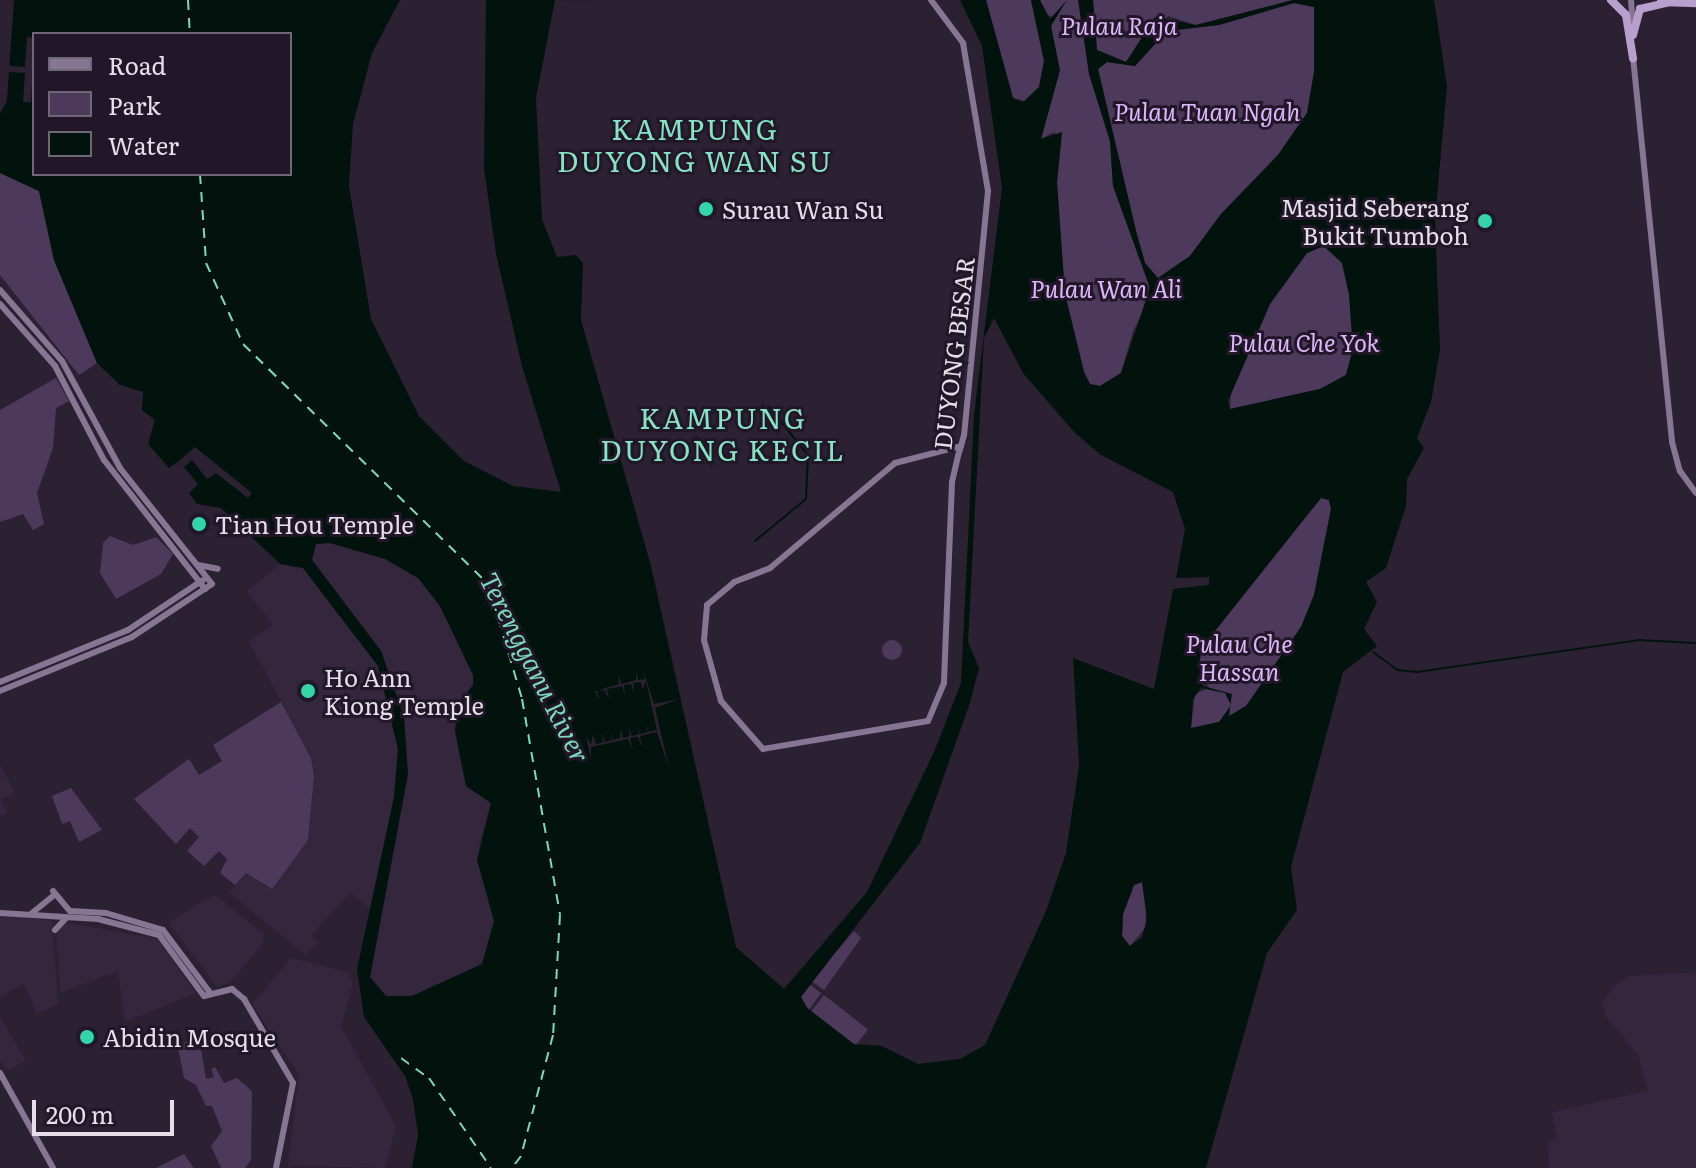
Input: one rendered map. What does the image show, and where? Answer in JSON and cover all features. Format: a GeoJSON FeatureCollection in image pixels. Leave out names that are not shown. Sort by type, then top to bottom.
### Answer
{"type":"FeatureCollection","features":[{"type":"Feature","properties":{"kind":"highway"},"geometry":{"type":"LineString","coordinates":[[1611,0],[1626,15],[1633,58]]}},
{"type":"Feature","properties":{"kind":"highway"},"geometry":{"type":"LineString","coordinates":[[1645,0],[1696,3]]}},
{"type":"Feature","properties":{"kind":"highway"},"geometry":{"type":"LineString","coordinates":[[1633,35],[1640,9],[1666,3]]}},
{"type":"Feature","properties":{"kind":"street","name":"DUYONG BESAR"},"geometry":{"type":"LineString","coordinates":[[931,0],[950,19],[963,43],[987,178],[986,235],[961,446],[952,482],[944,683],[928,721],[763,749],[721,701],[703,620],[715,595],[770,568],[895,463],[961,446]]}},
{"type":"Feature","properties":{"kind":"street"},"geometry":{"type":"LineString","coordinates":[[1631,0],[1638,117],[1672,442],[1680,471],[1696,493]]}},
{"type":"Feature","properties":{"kind":"street"},"geometry":{"type":"LineString","coordinates":[[0,290],[62,361],[112,455],[194,563],[205,589]]}},
{"type":"Feature","properties":{"kind":"street"},"geometry":{"type":"LineString","coordinates":[[0,304],[55,366],[104,460],[190,570],[212,584],[132,637],[0,691]]}},
{"type":"Feature","properties":{"kind":"street"},"geometry":{"type":"LineString","coordinates":[[194,563],[218,569]]}},
{"type":"Feature","properties":{"kind":"street"},"geometry":{"type":"LineString","coordinates":[[187,591],[190,570]]}},
{"type":"Feature","properties":{"kind":"street"},"geometry":{"type":"LineString","coordinates":[[0,682],[128,630],[203,580]]}},
{"type":"Feature","properties":{"kind":"street"},"geometry":{"type":"LineString","coordinates":[[32,913],[53,893],[70,914]]}},
{"type":"Feature","properties":{"kind":"street"},"geometry":{"type":"LineString","coordinates":[[0,913],[54,917],[70,914],[159,935],[207,995],[232,989],[250,1005],[293,1083],[276,1168]]}},
{"type":"Feature","properties":{"kind":"street"},"geometry":{"type":"LineString","coordinates":[[55,930],[70,914]]}},
{"type":"Feature","properties":{"kind":"street"},"geometry":{"type":"LineString","coordinates":[[2,1080],[53,1168]]}},
{"type":"Feature","properties":{"kind":"shaded area"},"geometry":{"type":"Polygon","coordinates":[[[330,543],[385,559],[418,578],[440,606],[473,675],[473,685],[456,714],[455,731],[466,786],[491,803],[479,844],[494,921],[482,964],[412,996],[386,996],[370,977],[408,774],[404,717],[381,651],[312,560],[316,544],[330,543]]]}},
{"type":"Feature","properties":{"kind":"shaded area"},"geometry":{"type":"Polygon","coordinates":[[[280,564],[303,568],[378,666],[398,749],[394,797],[372,910],[350,893],[311,936],[318,942],[305,955],[229,892],[246,873],[269,888],[308,840],[314,776],[311,758],[249,641],[273,625],[247,591],[280,564]]]}},
{"type":"Feature","properties":{"kind":"shaded area"},"geometry":{"type":"Polygon","coordinates":[[[0,765],[15,793],[1,800],[7,813],[0,817],[0,765]]]}},
{"type":"Feature","properties":{"kind":"shaded area"},"geometry":{"type":"Polygon","coordinates":[[[215,895],[264,934],[263,944],[229,983],[217,987],[168,922],[215,895]]]}},
{"type":"Feature","properties":{"kind":"shaded area"},"geometry":{"type":"Polygon","coordinates":[[[0,914],[52,921],[58,1004],[37,1014],[24,984],[0,997],[0,914]]]}},
{"type":"Feature","properties":{"kind":"shaded area"},"geometry":{"type":"Polygon","coordinates":[[[64,922],[158,939],[196,993],[125,1022],[118,971],[61,993],[56,931],[64,922]]]}},
{"type":"Feature","properties":{"kind":"shaded area"},"geometry":{"type":"Polygon","coordinates":[[[291,958],[348,972],[353,983],[341,1026],[396,1126],[385,1168],[288,1166],[299,1075],[252,1004],[291,958]]]}},
{"type":"Feature","properties":{"kind":"shaded area"},"geometry":{"type":"Polygon","coordinates":[[[1696,972],[1696,1168],[1549,1168],[1548,1142],[1557,1139],[1552,1112],[1648,1091],[1638,1055],[1605,1015],[1603,1002],[1612,988],[1628,976],[1696,972]]]}},
{"type":"Feature","properties":{"kind":"shaded area"},"geometry":{"type":"Polygon","coordinates":[[[0,1016],[26,1061],[9,1070],[0,1062],[0,1016]]]}},
{"type":"Feature","properties":{"kind":"green space"},"geometry":{"type":"Polygon","coordinates":[[[986,0],[1031,0],[1044,61],[1039,87],[1025,101],[1013,98],[986,0]]]}},
{"type":"Feature","properties":{"kind":"green space","name":"Pulau Wan Ali"},"geometry":{"type":"Polygon","coordinates":[[[1040,0],[1078,0],[1082,8],[1089,74],[1110,141],[1113,186],[1149,283],[1148,303],[1133,331],[1121,373],[1100,386],[1090,384],[1084,372],[1065,294],[1057,183],[1061,141],[1054,132],[1041,139],[1060,70],[1050,34],[1053,17],[1046,15],[1040,0]]]}},
{"type":"Feature","properties":{"kind":"green space","name":"Pulau Raja"},"geometry":{"type":"Polygon","coordinates":[[[1093,0],[1293,0],[1196,25],[1168,16],[1126,62],[1097,50],[1093,0]]]}},
{"type":"Feature","properties":{"kind":"green space","name":"Pulau Tuan Ngah"},"geometry":{"type":"Polygon","coordinates":[[[1294,3],[1314,7],[1314,72],[1307,113],[1278,155],[1221,214],[1190,256],[1158,278],[1145,263],[1098,69],[1107,62],[1135,66],[1167,31],[1219,25],[1294,3]]]}},
{"type":"Feature","properties":{"kind":"green space"},"geometry":{"type":"Polygon","coordinates":[[[0,173],[39,191],[54,260],[97,363],[79,375],[0,275],[0,173]]]}},
{"type":"Feature","properties":{"kind":"green space","name":"Pulau Che Yok"},"geometry":{"type":"Polygon","coordinates":[[[1324,246],[1342,263],[1349,294],[1353,349],[1346,375],[1320,389],[1230,409],[1231,394],[1270,304],[1307,253],[1324,246]]]}},
{"type":"Feature","properties":{"kind":"green space"},"geometry":{"type":"Polygon","coordinates":[[[56,378],[69,401],[56,408],[53,448],[37,493],[44,524],[33,530],[23,514],[0,522],[0,410],[56,378]]]}},
{"type":"Feature","properties":{"kind":"green space","name":"Pulau Che Hassan"},"geometry":{"type":"Polygon","coordinates":[[[1321,498],[1329,500],[1331,509],[1314,595],[1301,627],[1246,706],[1219,722],[1191,728],[1195,694],[1209,688],[1197,667],[1210,634],[1321,498]]]}},
{"type":"Feature","properties":{"kind":"green space"},"geometry":{"type":"Polygon","coordinates":[[[110,536],[133,545],[156,537],[173,554],[161,574],[116,599],[100,573],[103,543],[110,536]]]}},
{"type":"Feature","properties":{"kind":"green space"},"geometry":{"type":"Polygon","coordinates":[[[892,640],[899,643],[902,650],[899,657],[892,660],[885,657],[882,650],[885,643],[892,640]]]}},
{"type":"Feature","properties":{"kind":"green space"},"geometry":{"type":"Polygon","coordinates":[[[281,702],[311,758],[314,776],[308,840],[272,889],[246,873],[235,885],[220,873],[227,859],[219,851],[204,866],[187,851],[199,837],[190,828],[176,844],[134,799],[189,759],[199,775],[222,761],[213,745],[281,702]]]}},
{"type":"Feature","properties":{"kind":"green space"},"geometry":{"type":"Polygon","coordinates":[[[71,788],[102,830],[79,842],[70,821],[62,824],[52,796],[71,788]]]}},
{"type":"Feature","properties":{"kind":"green space"},"geometry":{"type":"Polygon","coordinates":[[[1142,882],[1147,899],[1145,928],[1130,946],[1122,936],[1123,914],[1134,885],[1142,882]]]}},
{"type":"Feature","properties":{"kind":"green space"},"geometry":{"type":"Polygon","coordinates":[[[854,931],[861,938],[824,990],[811,981],[854,931]]]}},
{"type":"Feature","properties":{"kind":"green space"},"geometry":{"type":"Polygon","coordinates":[[[809,984],[821,993],[809,1010],[801,997],[809,984]]]}},
{"type":"Feature","properties":{"kind":"green space"},"geometry":{"type":"Polygon","coordinates":[[[824,995],[868,1029],[855,1046],[811,1012],[824,995]]]}},
{"type":"Feature","properties":{"kind":"green space"},"geometry":{"type":"Polygon","coordinates":[[[191,1038],[200,1043],[206,1079],[214,1077],[211,1069],[215,1067],[224,1083],[237,1078],[252,1091],[251,1160],[245,1168],[221,1168],[211,1146],[222,1131],[212,1106],[206,1106],[196,1085],[184,1078],[178,1047],[191,1038]]]}},
{"type":"Feature","properties":{"kind":"green space"},"geometry":{"type":"Polygon","coordinates":[[[184,1154],[194,1168],[156,1168],[184,1154]]]}},
{"type":"Feature","properties":{"kind":"water","name":"Terengganu River"},"geometry":{"type":"Polygon","coordinates":[[[14,0],[400,0],[372,53],[353,124],[349,186],[371,319],[419,416],[464,461],[513,486],[561,492],[522,366],[496,254],[484,168],[486,0],[555,0],[536,98],[542,219],[557,257],[576,255],[583,263],[581,320],[651,566],[736,947],[784,989],[867,892],[934,752],[961,683],[974,415],[1002,188],[982,46],[960,0],[986,0],[1013,98],[1023,102],[1039,87],[1044,61],[1031,0],[1040,0],[1050,19],[1067,0],[1051,26],[1060,70],[1041,139],[1062,132],[1057,183],[1065,294],[1084,372],[1090,384],[1100,386],[1121,373],[1150,288],[1113,186],[1110,141],[1089,74],[1078,0],[1093,0],[1097,50],[1126,62],[1155,17],[1196,25],[1293,0],[1434,0],[1447,86],[1435,219],[1440,350],[1431,402],[1417,438],[1424,448],[1407,479],[1406,506],[1386,568],[1366,582],[1377,602],[1364,629],[1377,646],[1343,672],[1291,867],[1297,910],[1267,953],[1206,1168],[412,1168],[418,1135],[413,1099],[405,1076],[364,1017],[357,969],[394,797],[398,749],[378,666],[303,568],[280,564],[221,508],[197,504],[189,493],[198,484],[179,461],[169,468],[148,444],[155,420],[142,410],[143,392],[120,385],[97,363],[54,260],[39,191],[0,173],[0,114],[7,100],[14,0]],[[1294,3],[1219,25],[1167,31],[1135,66],[1107,62],[1098,69],[1145,263],[1158,278],[1190,256],[1221,214],[1278,155],[1307,113],[1314,72],[1314,7],[1294,3]],[[1324,246],[1307,253],[1270,304],[1228,401],[1230,409],[1320,389],[1346,375],[1353,349],[1349,294],[1342,263],[1324,246]],[[994,318],[984,338],[968,642],[979,668],[970,703],[920,843],[801,997],[806,1007],[854,1044],[882,1046],[918,1064],[960,1059],[985,1045],[1046,911],[1066,853],[1079,765],[1073,658],[1154,689],[1173,589],[1209,585],[1209,577],[1176,578],[1185,529],[1173,492],[1101,455],[1075,433],[1023,373],[994,318]],[[1321,498],[1200,650],[1200,679],[1203,686],[1232,694],[1231,704],[1225,693],[1201,688],[1193,699],[1191,728],[1219,722],[1230,706],[1229,716],[1246,706],[1301,627],[1314,595],[1331,509],[1329,500],[1321,498]],[[330,543],[316,544],[312,560],[381,651],[404,717],[408,774],[370,977],[386,996],[412,996],[482,964],[494,921],[477,860],[491,803],[466,786],[455,731],[458,704],[473,685],[473,675],[440,606],[418,578],[385,559],[330,543]],[[1142,882],[1134,885],[1123,914],[1122,936],[1130,946],[1142,937],[1147,920],[1142,882]]]}},
{"type":"Feature","properties":{"kind":"pier"},"geometry":{"type":"Polygon","coordinates":[[[27,37],[32,38],[31,102],[23,102],[25,73],[9,72],[9,66],[25,67],[27,37]]]}},
{"type":"Feature","properties":{"kind":"pier"},"geometry":{"type":"Polygon","coordinates":[[[195,447],[252,493],[248,498],[216,473],[207,479],[192,460],[184,467],[179,461],[195,447]]]}},
{"type":"Feature","properties":{"kind":"pier"},"geometry":{"type":"Polygon","coordinates":[[[643,669],[654,704],[679,699],[655,708],[669,768],[657,732],[640,736],[642,747],[638,737],[630,738],[633,750],[628,739],[591,747],[591,759],[586,736],[591,745],[593,734],[596,744],[603,742],[601,733],[605,742],[612,740],[611,731],[613,740],[620,738],[621,729],[623,738],[630,736],[628,726],[632,736],[639,734],[637,724],[640,734],[648,732],[646,723],[649,732],[657,730],[646,681],[642,690],[641,682],[633,683],[634,694],[631,684],[624,685],[625,696],[622,686],[607,689],[609,699],[604,690],[597,691],[599,700],[595,692],[590,693],[619,684],[618,676],[622,684],[636,680],[636,672],[638,680],[645,679],[643,669]]]}},
{"type":"Feature","properties":{"kind":"waterway"},"geometry":{"type":"LineString","coordinates":[[755,541],[806,499],[808,455],[769,407]]}},
{"type":"Feature","properties":{"kind":"waterway"},"geometry":{"type":"LineString","coordinates":[[1373,652],[1398,670],[1417,672],[1638,640],[1696,643]]}},
{"type":"Feature","properties":{"kind":"ferry route"},"geometry":{"type":"LineString","coordinates":[[188,0],[190,32]]}},
{"type":"Feature","properties":{"kind":"ferry route"},"geometry":{"type":"LineString","coordinates":[[200,176],[206,263],[243,344],[488,584],[522,699],[560,915],[553,1035],[521,1156],[512,1168]]}},
{"type":"Feature","properties":{"kind":"ferry route"},"geometry":{"type":"LineString","coordinates":[[401,1058],[429,1078],[491,1168]]}},
{"type":"Feature","properties":{"kind":"place","name":"Surau Wan Su"},"geometry":{"type":"Point","coordinates":[706,209]}},
{"type":"Feature","properties":{"kind":"place","name":"Masjid Seberang Bukit Tumboh"},"geometry":{"type":"Point","coordinates":[1485,221]}},
{"type":"Feature","properties":{"kind":"place","name":"Tian Hou Temple"},"geometry":{"type":"Point","coordinates":[199,524]}},
{"type":"Feature","properties":{"kind":"place","name":"Ho Ann Kiong Temple"},"geometry":{"type":"Point","coordinates":[308,691]}},
{"type":"Feature","properties":{"kind":"place","name":"Abidin Mosque"},"geometry":{"type":"Point","coordinates":[87,1037]}},
{"type":"Feature","properties":{"kind":"district","name":"KAMPUNG DUYONG WAN SU"},"geometry":{"type":"Point","coordinates":[695,144]}},
{"type":"Feature","properties":{"kind":"district","name":"KAMPUNG DUYONG KECIL"},"geometry":{"type":"Point","coordinates":[723,433]}}]}
